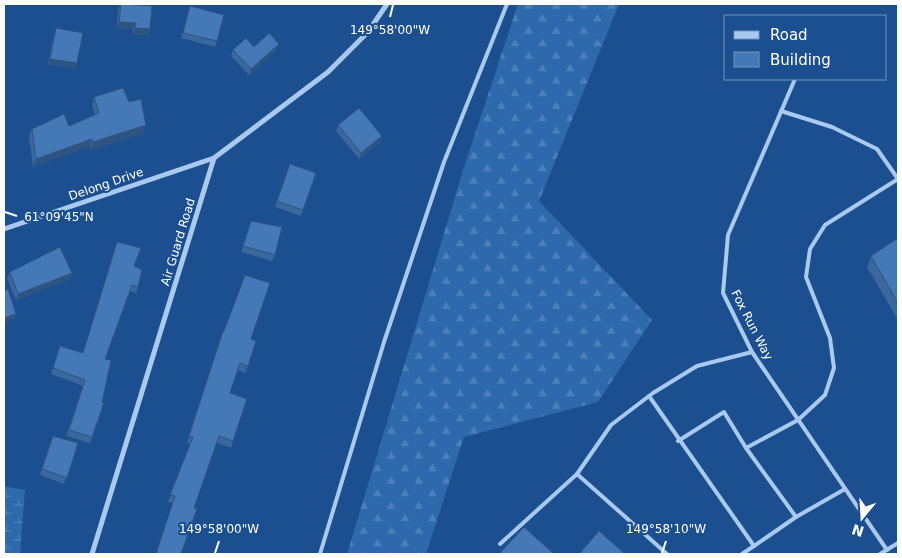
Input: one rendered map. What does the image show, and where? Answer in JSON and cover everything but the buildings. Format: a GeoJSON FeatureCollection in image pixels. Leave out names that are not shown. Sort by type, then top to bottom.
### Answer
{"type":"FeatureCollection","features":[{"type":"Feature","properties":{"kind":"street"},"geometry":{"type":"LineString","coordinates":[[214,158],[328,72],[368,32],[387,4]]}},
{"type":"Feature","properties":{"kind":"street","name":"Delong Drive"},"geometry":{"type":"LineString","coordinates":[[4,229],[214,158]]}},
{"type":"Feature","properties":{"kind":"street","name":"Air Guard Road"},"geometry":{"type":"LineString","coordinates":[[92,554],[214,158]]}},
{"type":"Feature","properties":{"kind":"lane"},"geometry":{"type":"LineString","coordinates":[[320,554],[384,342],[444,162],[507,4]]}},
{"type":"Feature","properties":{"kind":"lane","name":"Fox Run Way"},"geometry":{"type":"LineString","coordinates":[[795,80],[728,235],[723,293],[752,352],[887,550]]}},
{"type":"Feature","properties":{"kind":"lane"},"geometry":{"type":"LineString","coordinates":[[746,448],[798,420],[824,395],[834,368],[830,338],[806,277],[810,249],[825,225],[898,179],[877,149],[832,127],[781,111]]}},
{"type":"Feature","properties":{"kind":"lane"},"geometry":{"type":"LineString","coordinates":[[500,544],[577,474],[611,425],[649,396],[697,366],[752,352]]}},
{"type":"Feature","properties":{"kind":"lane"},"geometry":{"type":"LineString","coordinates":[[649,396],[754,546]]}},
{"type":"Feature","properties":{"kind":"lane"},"geometry":{"type":"LineString","coordinates":[[678,440],[724,412],[746,448],[796,517]]}},
{"type":"Feature","properties":{"kind":"lane"},"geometry":{"type":"LineString","coordinates":[[577,474],[667,554]]}},
{"type":"Feature","properties":{"kind":"lane"},"geometry":{"type":"LineString","coordinates":[[742,554],[796,517],[845,489]]}},
{"type":"Feature","properties":{"kind":"lane"},"geometry":{"type":"LineString","coordinates":[[880,554],[898,542]]}},
{"type":"Feature","properties":{"kind":"green space"},"geometry":{"type":"Polygon","coordinates":[[[518,4],[619,4],[539,201],[652,320],[598,402],[464,437],[426,554],[347,554],[465,164],[518,4]]]}},
{"type":"Feature","properties":{"kind":"green space"},"geometry":{"type":"Polygon","coordinates":[[[4,486],[25,490],[20,554],[4,554],[4,486]]]}}]}
